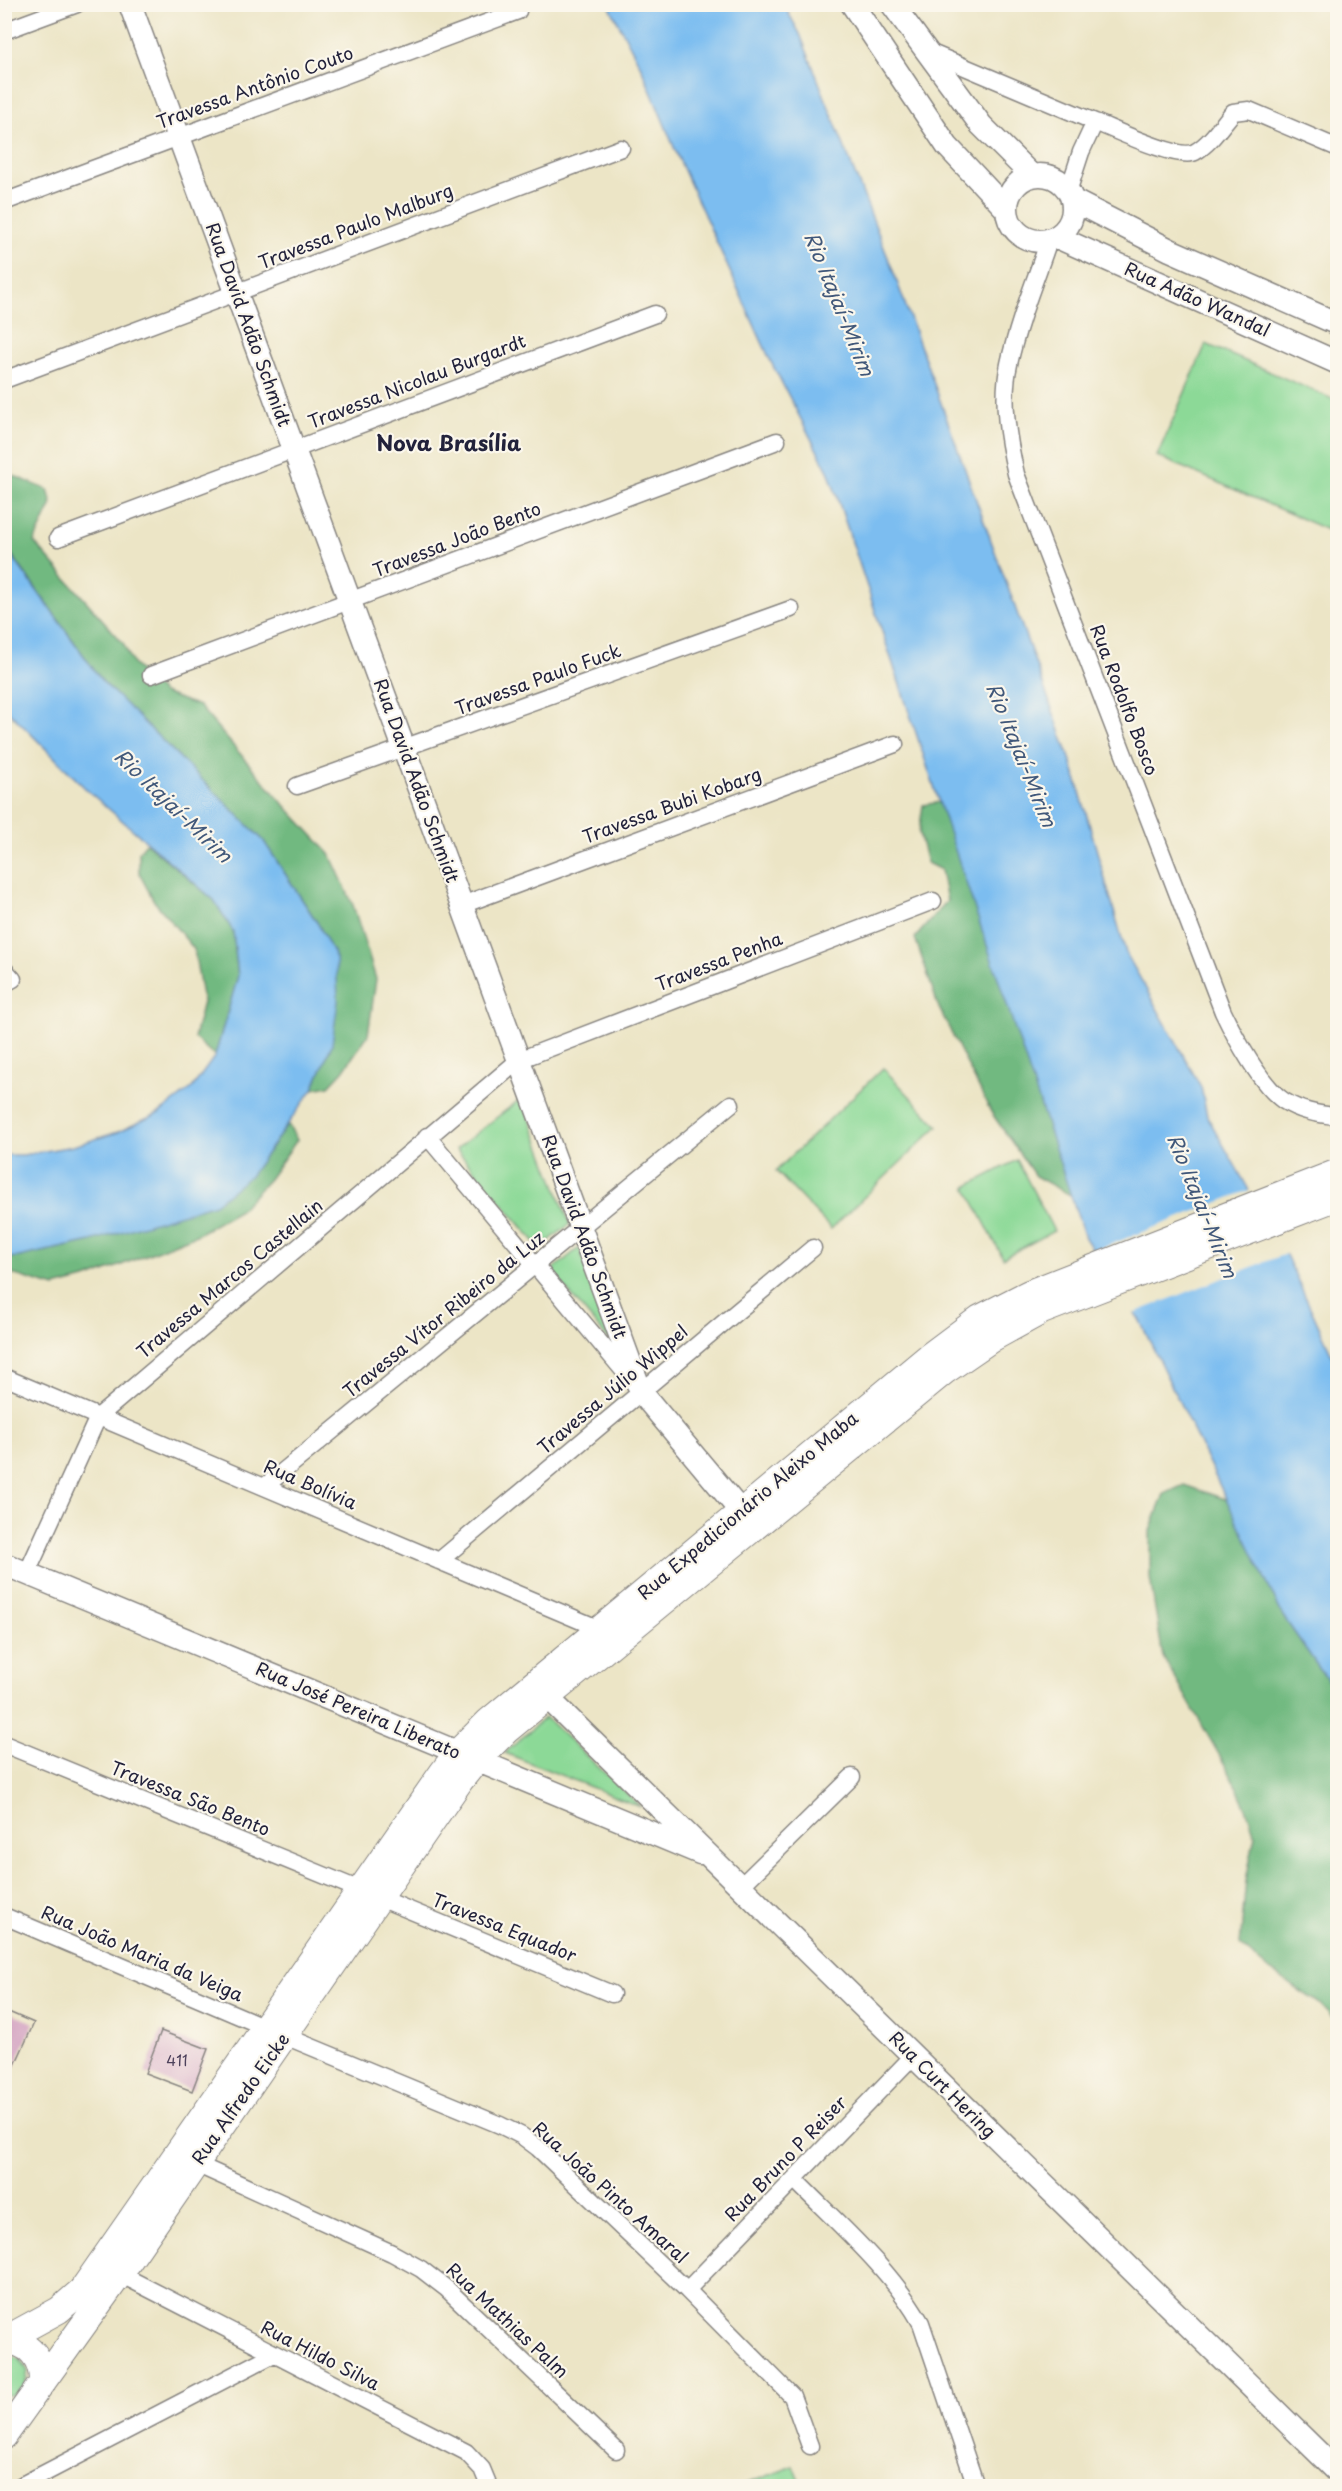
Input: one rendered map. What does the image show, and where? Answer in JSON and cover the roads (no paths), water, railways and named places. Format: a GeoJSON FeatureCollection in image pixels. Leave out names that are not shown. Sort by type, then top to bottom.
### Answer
{"type":"FeatureCollection","features":[{"type":"Feature","properties":{"kind":"main road","name":"Rua David Adão Schmidt"},"geometry":{"type":"LineString","coordinates":[[130,4],[641,1392],[748,1519]]}},
{"type":"Feature","properties":{"kind":"main road"},"geometry":{"type":"LineString","coordinates":[[852,4],[947,146],[1006,210],[1012,226],[1024,237],[1040,241],[1053,238],[1063,231],[1072,217],[1070,196],[1063,185],[1049,177],[1032,176],[1017,185],[1006,210]]}},
{"type":"Feature","properties":{"kind":"main road"},"geometry":{"type":"LineString","coordinates":[[892,4],[981,125],[1032,176]]}},
{"type":"Feature","properties":{"kind":"main road","name":"Rua Adão Wandal"},"geometry":{"type":"LineString","coordinates":[[1070,196],[1170,250],[1338,324]]}},
{"type":"Feature","properties":{"kind":"main road","name":"Rua Adão Wandal"},"geometry":{"type":"LineString","coordinates":[[1053,238],[1338,363]]}},
{"type":"Feature","properties":{"kind":"main road"},"geometry":{"type":"LineString","coordinates":[[1059,1292],[1338,1172]]}},
{"type":"Feature","properties":{"kind":"main road"},"geometry":{"type":"LineString","coordinates":[[1059,1292],[1338,1197]]}},
{"type":"Feature","properties":{"kind":"main road","name":"Rua Expedicionário Aleixo Maba"},"geometry":{"type":"LineString","coordinates":[[467,1756],[489,1721],[600,1629],[945,1371],[993,1338],[1042,1311],[1059,1292]]}},
{"type":"Feature","properties":{"kind":"main road","name":"Rua Expedicionário Aleixo Maba"},"geometry":{"type":"LineString","coordinates":[[467,1756],[506,1731],[548,1697],[748,1519]]}},
{"type":"Feature","properties":{"kind":"main road","name":"Rua José Pereira Liberato"},"geometry":{"type":"LineString","coordinates":[[4,1564],[712,1858]]}},
{"type":"Feature","properties":{"kind":"main road","name":"Rua Curt Hering"},"geometry":{"type":"LineString","coordinates":[[548,1697],[1338,2472]]}},
{"type":"Feature","properties":{"kind":"main road","name":"Rua Alfredo Eicke"},"geometry":{"type":"LineString","coordinates":[[4,2341],[59,2310],[82,2290],[275,2032],[467,1756]]}},
{"type":"Feature","properties":{"kind":"main road","name":"Rua Alfredo Eicke"},"geometry":{"type":"LineString","coordinates":[[4,2436],[15,2408],[42,2384],[196,2164],[275,2032]]}},
{"type":"Feature","properties":{"kind":"main road"},"geometry":{"type":"LineString","coordinates":[[4,2341],[15,2341],[26,2345],[34,2353],[40,2363],[42,2384]]}},
{"type":"Feature","properties":{"kind":"street"},"geometry":{"type":"LineString","coordinates":[[4,31],[76,4]]}},
{"type":"Feature","properties":{"kind":"street","name":"Travessa Antônio Couto"},"geometry":{"type":"LineString","coordinates":[[4,202],[518,11]]}},
{"type":"Feature","properties":{"kind":"street"},"geometry":{"type":"LineString","coordinates":[[924,50],[1095,122],[1176,153],[1193,154],[1204,146],[1233,112],[1249,110],[1338,148]]}},
{"type":"Feature","properties":{"kind":"street"},"geometry":{"type":"LineString","coordinates":[[1070,196],[1081,152],[1095,122]]}},
{"type":"Feature","properties":{"kind":"street","name":"Travessa Paulo Malburg"},"geometry":{"type":"LineString","coordinates":[[4,380],[621,148]]}},
{"type":"Feature","properties":{"kind":"street","name":"Rua Rodolfo Bosco"},"geometry":{"type":"LineString","coordinates":[[1053,238],[1008,365],[1005,402],[1009,443],[1017,474],[1219,1001],[1237,1040],[1262,1077],[1282,1100],[1306,1112],[1338,1116]]}},
{"type":"Feature","properties":{"kind":"street","name":"Travessa Nicolau Burgardt"},"geometry":{"type":"LineString","coordinates":[[58,538],[656,314]]}},
{"type":"Feature","properties":{"kind":"street","name":"Travessa João Bento"},"geometry":{"type":"LineString","coordinates":[[151,675],[777,441]]}},
{"type":"Feature","properties":{"kind":"street","name":"Travessa Paulo Fuck"},"geometry":{"type":"LineString","coordinates":[[297,786],[791,609]]}},
{"type":"Feature","properties":{"kind":"street","name":"Travessa Bubi Kobarg"},"geometry":{"type":"LineString","coordinates":[[462,905],[896,744]]}},
{"type":"Feature","properties":{"kind":"street","name":"Travessa Penha"},"geometry":{"type":"LineString","coordinates":[[519,1060],[933,901]]}},
{"type":"Feature","properties":{"kind":"street"},"geometry":{"type":"LineString","coordinates":[[4,969],[13,979],[4,984]]}},
{"type":"Feature","properties":{"kind":"street","name":"Travessa Marcos Castellain"},"geometry":{"type":"LineString","coordinates":[[27,1573],[98,1417],[519,1060]]}},
{"type":"Feature","properties":{"kind":"street","name":"Travessa Vítor Ribeiro da Luz"},"geometry":{"type":"LineString","coordinates":[[264,1487],[731,1104]]}},
{"type":"Feature","properties":{"kind":"street"},"geometry":{"type":"LineString","coordinates":[[427,1136],[641,1392]]}},
{"type":"Feature","properties":{"kind":"street","name":"Travessa Júlio Wippel"},"geometry":{"type":"LineString","coordinates":[[439,1561],[813,1248]]}},
{"type":"Feature","properties":{"kind":"street","name":"Rua Bolívia"},"geometry":{"type":"LineString","coordinates":[[4,1377],[600,1629]]}},
{"type":"Feature","properties":{"kind":"street","name":"Travessa São Bento"},"geometry":{"type":"LineString","coordinates":[[4,1744],[370,1894]]}},
{"type":"Feature","properties":{"kind":"street"},"geometry":{"type":"LineString","coordinates":[[741,1886],[852,1777]]}},
{"type":"Feature","properties":{"kind":"street","name":"Travessa Equador"},"geometry":{"type":"LineString","coordinates":[[370,1894],[612,1994]]}},
{"type":"Feature","properties":{"kind":"street","name":"Rua João Maria da Veiga"},"geometry":{"type":"LineString","coordinates":[[4,1916],[275,2032]]}},
{"type":"Feature","properties":{"kind":"street","name":"Rua João Pinto Amaral"},"geometry":{"type":"LineString","coordinates":[[275,2032],[522,2136],[687,2290],[792,2396],[810,2446]]}},
{"type":"Feature","properties":{"kind":"street","name":"Rua Bruno P Reiser"},"geometry":{"type":"LineString","coordinates":[[687,2290],[913,2056]]}},
{"type":"Feature","properties":{"kind":"street","name":"Rua Mathias Palm"},"geometry":{"type":"LineString","coordinates":[[196,2164],[392,2253],[421,2269],[447,2289],[616,2450]]}},
{"type":"Feature","properties":{"kind":"street"},"geometry":{"type":"LineString","coordinates":[[794,2179],[895,2283],[910,2303],[921,2323],[976,2487]]}},
{"type":"Feature","properties":{"kind":"street","name":"Rua Hildo Silva"},"geometry":{"type":"LineString","coordinates":[[120,2274],[466,2452],[482,2469],[489,2487]]}},
{"type":"Feature","properties":{"kind":"street"},"geometry":{"type":"LineString","coordinates":[[20,2487],[274,2354]]}},
{"type":"Feature","properties":{"kind":"water","name":"Rio Itajaí-Mirim"},"geometry":{"type":"Polygon","coordinates":[[[609,5],[784,5],[800,34],[892,268],[1072,764],[1126,953],[1201,1087],[1207,1116],[1287,1257],[1337,1366],[1337,1694],[1283,1616],[1139,1319],[1085,1238],[829,473],[771,362],[678,157],[641,67],[609,5]]]}},
{"type":"Feature","properties":{"kind":"water","name":"Rio Itajaí-Mirim"},"geometry":{"type":"Polygon","coordinates":[[[4,545],[102,681],[263,840],[318,924],[336,958],[338,1001],[332,1044],[313,1089],[251,1175],[215,1204],[91,1241],[5,1258],[5,1155],[23,1155],[73,1146],[118,1132],[159,1113],[192,1088],[215,1056],[238,976],[233,931],[214,900],[88,791],[5,708],[4,545]]]}},
{"type":"Feature","properties":{"kind":"district","name":"Nova Brasília"},"geometry":{"type":"Point","coordinates":[449,444]}}]}
